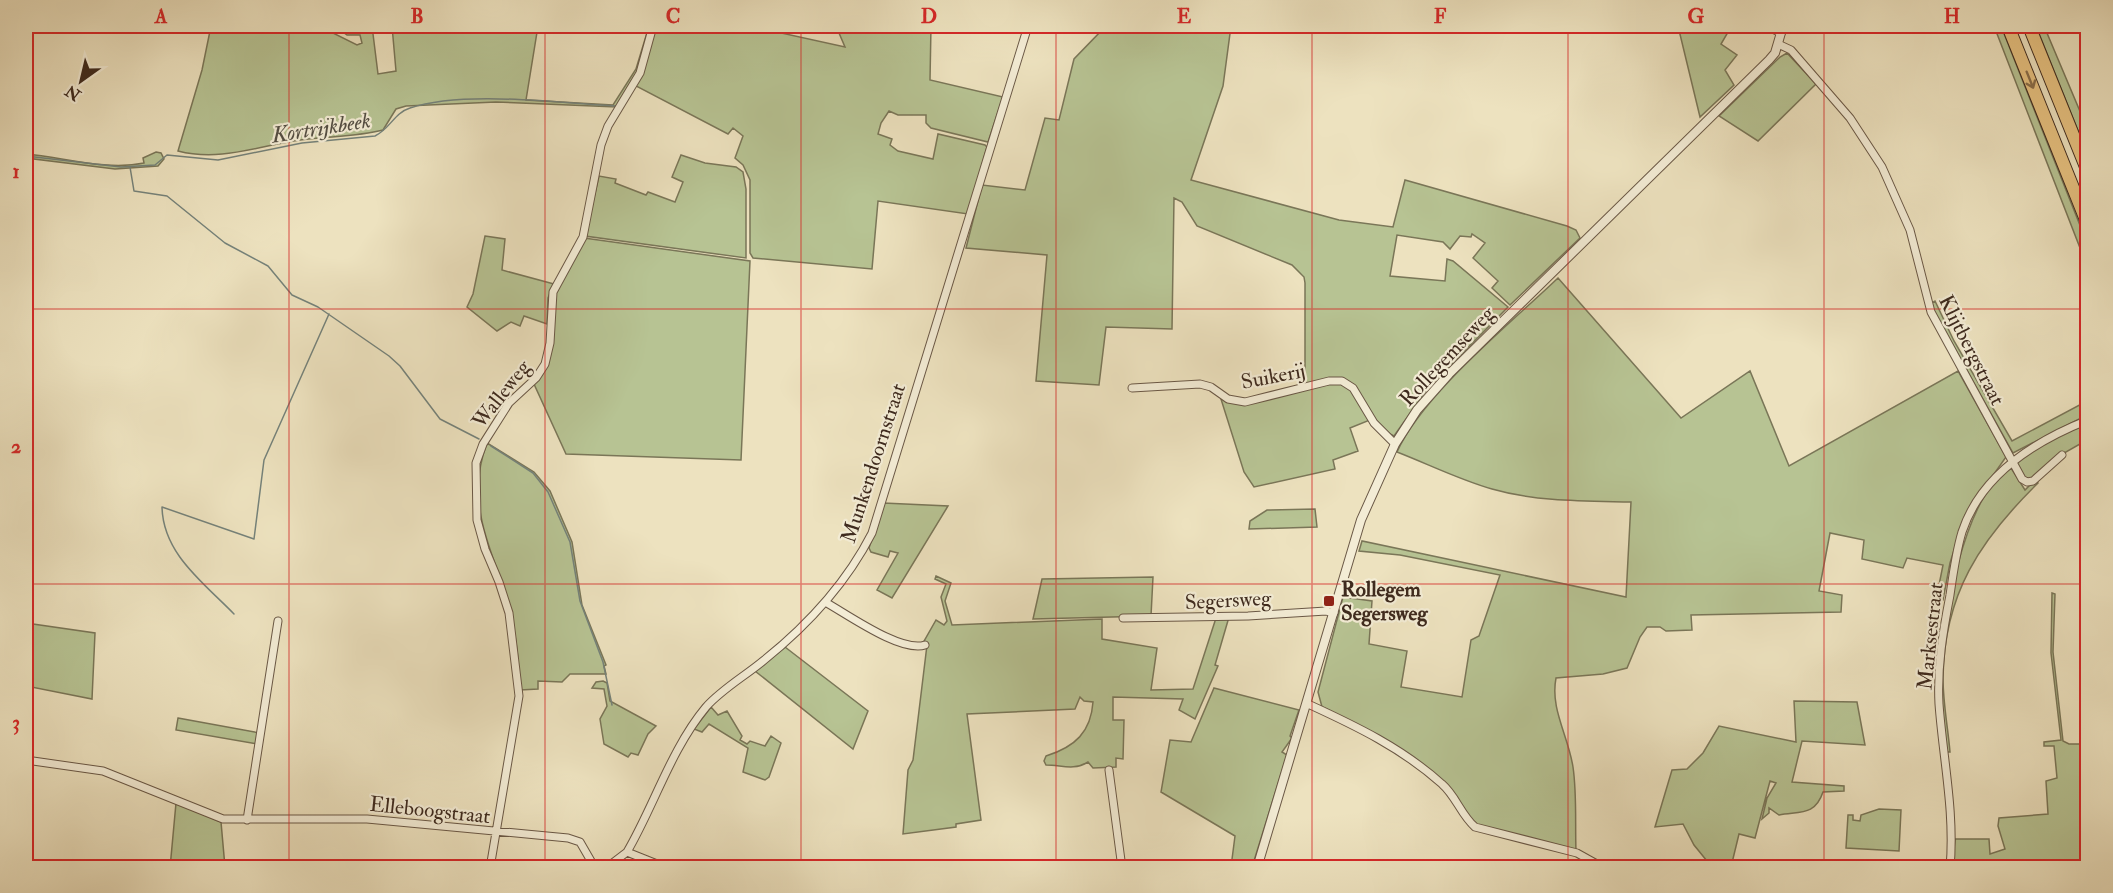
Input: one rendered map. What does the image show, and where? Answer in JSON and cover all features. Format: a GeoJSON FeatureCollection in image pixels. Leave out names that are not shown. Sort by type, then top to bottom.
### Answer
{"type":"FeatureCollection","features":[{"type":"Feature","properties":{"kind":"highway"},"geometry":{"type":"LineString","coordinates":[[2008,26],[2088,225]]}},
{"type":"Feature","properties":{"kind":"highway"},"geometry":{"type":"LineString","coordinates":[[2029,26],[2088,172]]}},
{"type":"Feature","properties":{"kind":"street","name":"Walleweg"},"geometry":{"type":"LineString","coordinates":[[490,867],[519,696],[508,613],[477,520],[476,463],[483,444],[509,404],[536,378],[545,364],[553,292],[583,237],[601,145],[608,126],[640,73],[653,26]]}},
{"type":"Feature","properties":{"kind":"street","name":"Munkendoornstraat"},"geometry":{"type":"LineString","coordinates":[[606,867],[627,852],[699,716],[722,693],[797,632],[854,567],[872,533],[1028,26]]}},
{"type":"Feature","properties":{"kind":"street"},"geometry":{"type":"LineString","coordinates":[[1766,26],[1782,29]]}},
{"type":"Feature","properties":{"kind":"street","name":"Rollegemseweg"},"geometry":{"type":"LineString","coordinates":[[1257,867],[1308,704],[1360,520],[1395,444],[1417,410],[1449,374],[1769,60],[1778,44],[1782,29]]}},
{"type":"Feature","properties":{"kind":"street","name":"Klijtbergstraat"},"geometry":{"type":"LineString","coordinates":[[1778,44],[1791,50],[1850,118],[1882,167],[1911,230],[1931,312],[2012,461]]}},
{"type":"Feature","properties":{"kind":"street","name":"Suikerij"},"geometry":{"type":"LineString","coordinates":[[1132,388],[1200,384],[1211,387],[1228,399],[1245,402],[1329,381],[1342,381],[1353,388],[1374,423],[1395,444]]}},
{"type":"Feature","properties":{"kind":"street","name":"Marksestraat"},"geometry":{"type":"LineString","coordinates":[[1950,867],[1952,812],[1938,672],[1941,643],[1963,530],[1988,487],[2012,461],[2043,440],[2088,420]]}},
{"type":"Feature","properties":{"kind":"street"},"geometry":{"type":"LineString","coordinates":[[2012,461],[2022,479],[2029,482],[2062,455]]}},
{"type":"Feature","properties":{"kind":"street"},"geometry":{"type":"LineString","coordinates":[[825,602],[888,638],[913,645],[925,645]]}},
{"type":"Feature","properties":{"kind":"street","name":"Segersweg"},"geometry":{"type":"LineString","coordinates":[[1124,618],[1248,616],[1326,611],[1334,613]]}},
{"type":"Feature","properties":{"kind":"street"},"geometry":{"type":"LineString","coordinates":[[247,820],[278,621]]}},
{"type":"Feature","properties":{"kind":"street"},"geometry":{"type":"LineString","coordinates":[[1308,704],[1360,727],[1415,763],[1455,797],[1475,827],[1577,853],[1604,867]]}},
{"type":"Feature","properties":{"kind":"street","name":"Elleboogstraat"},"geometry":{"type":"LineString","coordinates":[[26,760],[103,771],[223,819],[367,819],[574,840],[584,847],[595,867]]}},
{"type":"Feature","properties":{"kind":"street"},"geometry":{"type":"LineString","coordinates":[[1109,770],[1122,867]]}},
{"type":"Feature","properties":{"kind":"street"},"geometry":{"type":"LineString","coordinates":[[627,852],[667,867]]}},
{"type":"Feature","properties":{"kind":"green space"},"geometry":{"type":"Polygon","coordinates":[[[211,26],[319,26],[357,45],[362,43],[360,35],[347,35],[335,26],[372,26],[378,74],[396,71],[392,26],[538,26],[526,100],[613,105],[636,69],[649,26],[651,26],[638,70],[617,107],[496,102],[406,106],[396,109],[383,130],[373,132],[300,140],[224,154],[209,155],[178,151],[202,70],[211,26]]]}},
{"type":"Feature","properties":{"kind":"green space"},"geometry":{"type":"Polygon","coordinates":[[[657,26],[749,26],[845,47],[836,26],[931,26],[930,80],[1003,97],[988,142],[931,128],[926,123],[926,115],[898,115],[889,111],[881,123],[878,134],[892,139],[890,145],[898,151],[933,159],[938,134],[985,145],[987,147],[968,214],[878,201],[872,269],[753,258],[750,253],[750,180],[743,165],[735,158],[743,136],[733,128],[728,134],[636,86],[657,26]]]}},
{"type":"Feature","properties":{"kind":"green space"},"geometry":{"type":"Polygon","coordinates":[[[1086,26],[1231,26],[1223,86],[1191,180],[1339,220],[1393,227],[1405,180],[1567,226],[1576,230],[1580,238],[1510,305],[1492,288],[1498,281],[1473,258],[1485,243],[1472,234],[1471,237],[1460,236],[1450,249],[1443,242],[1397,235],[1390,276],[1445,281],[1447,259],[1453,261],[1508,307],[1428,388],[1394,436],[1384,431],[1347,381],[1305,385],[1304,277],[1292,265],[1197,226],[1182,202],[1174,198],[1172,329],[1106,327],[1099,385],[1036,381],[1047,255],[966,248],[982,185],[1025,190],[1045,118],[1059,120],[1074,59],[1101,31],[1086,26]]]}},
{"type":"Feature","properties":{"kind":"green space"},"geometry":{"type":"Polygon","coordinates":[[[1678,26],[1731,27],[1721,44],[1737,55],[1725,70],[1734,85],[1700,117],[1678,26]]]}},
{"type":"Feature","properties":{"kind":"green space"},"geometry":{"type":"Polygon","coordinates":[[[1994,26],[2001,26],[2087,243],[2087,266],[1994,26]]]}},
{"type":"Feature","properties":{"kind":"green space"},"geometry":{"type":"Polygon","coordinates":[[[2036,26],[2044,26],[2087,128],[2087,153],[2036,26]]]}},
{"type":"Feature","properties":{"kind":"green space"},"geometry":{"type":"Polygon","coordinates":[[[1787,53],[1816,84],[1758,141],[1719,116],[1780,57],[1787,53]]]}},
{"type":"Feature","properties":{"kind":"green space"},"geometry":{"type":"Polygon","coordinates":[[[156,152],[161,153],[164,159],[158,166],[115,169],[26,158],[26,154],[100,164],[130,165],[144,163],[143,158],[156,152]]]}},
{"type":"Feature","properties":{"kind":"green space"},"geometry":{"type":"Polygon","coordinates":[[[681,155],[705,163],[736,167],[743,172],[746,189],[746,258],[585,236],[599,176],[616,179],[615,183],[646,195],[648,192],[675,202],[683,182],[672,177],[681,155]]]}},
{"type":"Feature","properties":{"kind":"green space"},"geometry":{"type":"Polygon","coordinates":[[[485,236],[505,239],[502,270],[554,284],[548,298],[547,324],[524,316],[520,326],[511,322],[497,331],[467,307],[473,294],[485,236]]]}},
{"type":"Feature","properties":{"kind":"green space"},"geometry":{"type":"Polygon","coordinates":[[[584,238],[750,261],[741,460],[566,454],[534,384],[548,363],[555,293],[584,238]]]}},
{"type":"Feature","properties":{"kind":"green space"},"geometry":{"type":"Polygon","coordinates":[[[1558,278],[1681,418],[1750,371],[1789,466],[1958,371],[2006,457],[1965,515],[1950,563],[1943,600],[1936,600],[1943,565],[1907,558],[1903,568],[1862,559],[1864,540],[1830,533],[1819,591],[1842,595],[1841,612],[1691,615],[1692,630],[1666,631],[1660,627],[1647,627],[1640,637],[1627,668],[1603,674],[1556,678],[1557,711],[1573,767],[1576,851],[1478,827],[1449,789],[1424,766],[1367,730],[1322,707],[1318,692],[1343,597],[1372,601],[1369,644],[1407,651],[1401,687],[1462,697],[1471,640],[1479,636],[1500,575],[1400,555],[1359,551],[1362,541],[1626,597],[1631,502],[1561,500],[1509,493],[1468,481],[1397,452],[1409,430],[1447,383],[1558,278]]]}},
{"type":"Feature","properties":{"kind":"green space"},"geometry":{"type":"Polygon","coordinates":[[[1935,301],[1954,341],[2012,441],[2087,401],[2087,415],[2013,453],[1930,304],[1935,301]]]}},
{"type":"Feature","properties":{"kind":"green space"},"geometry":{"type":"Polygon","coordinates":[[[1336,383],[1352,391],[1370,420],[1350,428],[1358,451],[1333,460],[1335,469],[1254,487],[1244,472],[1220,396],[1235,403],[1336,383]]]}},
{"type":"Feature","properties":{"kind":"green space"},"geometry":{"type":"Polygon","coordinates":[[[2087,424],[2087,440],[2057,457],[2033,479],[2026,479],[2016,462],[2050,440],[2087,424]]]}},
{"type":"Feature","properties":{"kind":"green space"},"geometry":{"type":"Polygon","coordinates":[[[487,443],[534,472],[550,491],[572,542],[582,605],[606,665],[604,666],[606,674],[570,674],[562,682],[538,681],[538,689],[520,690],[513,625],[484,531],[480,510],[478,489],[480,467],[487,443]]]}},
{"type":"Feature","properties":{"kind":"green space"},"geometry":{"type":"Polygon","coordinates":[[[2011,468],[2025,490],[2035,480],[2038,483],[2017,504],[1983,548],[1958,594],[1945,648],[1943,687],[1950,752],[1947,752],[1940,679],[1950,597],[1968,533],[1980,505],[1994,482],[2011,468]]]}},
{"type":"Feature","properties":{"kind":"green space"},"geometry":{"type":"Polygon","coordinates":[[[883,503],[948,506],[892,598],[877,590],[898,553],[890,551],[888,557],[871,552],[869,548],[883,503]]]}},
{"type":"Feature","properties":{"kind":"green space"},"geometry":{"type":"Polygon","coordinates":[[[1315,509],[1317,527],[1249,529],[1250,521],[1267,510],[1315,509]]]}},
{"type":"Feature","properties":{"kind":"green space"},"geometry":{"type":"Polygon","coordinates":[[[936,576],[951,583],[945,601],[952,625],[1102,619],[1102,639],[1157,648],[1151,690],[1193,689],[1216,618],[1229,617],[1215,665],[1218,666],[1195,719],[1179,710],[1183,699],[1113,697],[1113,720],[1124,720],[1123,759],[1116,758],[1116,767],[1093,768],[1088,762],[1072,767],[1046,765],[1044,761],[1046,756],[1073,743],[1080,737],[1089,722],[1093,702],[1084,701],[1080,697],[1075,709],[967,714],[981,820],[956,824],[956,827],[903,834],[908,770],[913,760],[927,645],[923,643],[936,620],[944,625],[947,621],[941,597],[946,584],[935,579],[936,576]]]}},
{"type":"Feature","properties":{"kind":"green space"},"geometry":{"type":"Polygon","coordinates":[[[1153,577],[1151,616],[1033,619],[1042,579],[1153,577]]]}},
{"type":"Feature","properties":{"kind":"green space"},"geometry":{"type":"Polygon","coordinates":[[[2052,593],[2055,594],[2053,652],[2063,741],[2069,744],[2087,744],[2087,867],[1952,868],[1955,839],[1989,839],[1990,854],[2005,849],[1998,826],[1999,818],[2048,814],[2046,781],[2057,778],[2054,746],[2044,746],[2044,742],[2061,740],[2051,653],[2052,593]]]}},
{"type":"Feature","properties":{"kind":"green space"},"geometry":{"type":"Polygon","coordinates":[[[26,623],[95,633],[92,699],[26,686],[26,623]]]}},
{"type":"Feature","properties":{"kind":"green space"},"geometry":{"type":"Polygon","coordinates":[[[785,647],[868,711],[853,749],[755,671],[785,647]]]}},
{"type":"Feature","properties":{"kind":"green space"},"geometry":{"type":"Polygon","coordinates":[[[596,682],[607,683],[610,701],[656,726],[648,734],[638,755],[631,753],[628,757],[604,744],[600,719],[607,706],[604,689],[592,688],[596,682]]]}},
{"type":"Feature","properties":{"kind":"green space"},"geometry":{"type":"Polygon","coordinates":[[[1214,688],[1299,710],[1290,736],[1292,738],[1282,752],[1287,755],[1253,864],[1247,867],[1231,867],[1235,836],[1161,792],[1170,740],[1191,742],[1214,688]]]}},
{"type":"Feature","properties":{"kind":"green space"},"geometry":{"type":"Polygon","coordinates":[[[1794,701],[1857,702],[1865,745],[1802,741],[1792,782],[1844,786],[1844,791],[1823,792],[1816,805],[1806,811],[1779,815],[1769,808],[1769,813],[1762,819],[1767,798],[1776,783],[1770,781],[1755,838],[1739,834],[1731,867],[1706,867],[1707,861],[1694,845],[1683,824],[1655,827],[1672,770],[1687,769],[1703,753],[1719,726],[1796,742],[1794,701]]]}},
{"type":"Feature","properties":{"kind":"green space"},"geometry":{"type":"Polygon","coordinates":[[[711,707],[718,715],[727,711],[742,736],[740,740],[747,744],[750,741],[765,746],[771,736],[781,743],[769,777],[765,780],[743,772],[748,748],[709,724],[702,732],[694,729],[711,707]]]}},
{"type":"Feature","properties":{"kind":"green space"},"geometry":{"type":"Polygon","coordinates":[[[178,718],[260,733],[258,744],[176,730],[178,718]]]}},
{"type":"Feature","properties":{"kind":"green space"},"geometry":{"type":"Polygon","coordinates":[[[176,803],[221,822],[225,867],[170,868],[176,803]]]}},
{"type":"Feature","properties":{"kind":"green space"},"geometry":{"type":"Polygon","coordinates":[[[1879,809],[1901,810],[1899,851],[1846,848],[1848,815],[1853,815],[1853,820],[1860,821],[1861,815],[1879,809]]]}},
{"type":"Feature","properties":{"kind":"waterway","name":"Kortrijkbeek"},"geometry":{"type":"LineString","coordinates":[[26,156],[121,167],[155,165],[167,155],[218,160],[302,143],[375,136],[405,110],[432,103],[511,99],[616,106]]}},
{"type":"Feature","properties":{"kind":"waterway"},"geometry":{"type":"LineString","coordinates":[[130,167],[134,191],[167,196],[225,243],[268,266],[292,295],[318,307],[389,356],[400,366],[440,419],[479,439]]}},
{"type":"Feature","properties":{"kind":"waterway"},"geometry":{"type":"LineString","coordinates":[[234,614],[198,579],[177,553],[164,524],[162,507],[254,539],[264,460],[329,314]]}},
{"type":"Feature","properties":{"kind":"waterway"},"geometry":{"type":"LineString","coordinates":[[491,446],[533,473],[548,492],[570,542],[580,601],[603,662],[612,705]]}},
{"type":"Feature","properties":{"kind":"place","name":"Rollegem Segersweg"},"geometry":{"type":"Point","coordinates":[1329,601]}}]}
